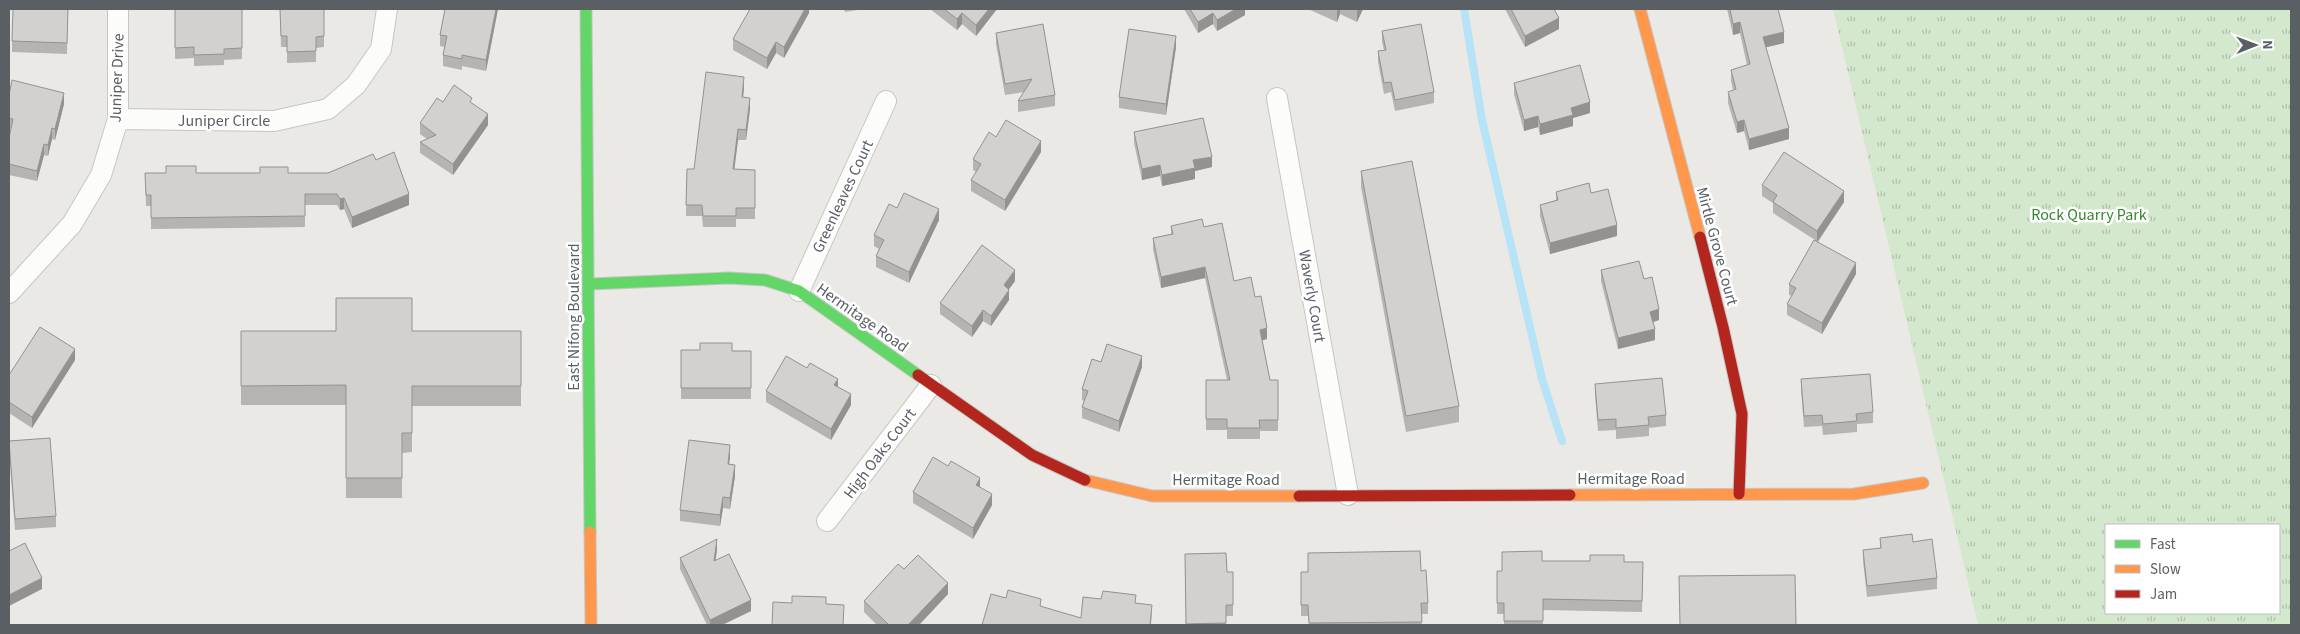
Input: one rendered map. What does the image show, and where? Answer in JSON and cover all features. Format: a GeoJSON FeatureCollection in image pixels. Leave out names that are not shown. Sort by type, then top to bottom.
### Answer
{"type":"FeatureCollection","features":[{"type":"Feature","properties":{"kind":"street","name":"Juniper Drive"},"geometry":{"type":"LineString","coordinates":[[9,293],[72,224],[101,175],[118,119],[118,9]]}},
{"type":"Feature","properties":{"kind":"street","name":"Juniper Circle"},"geometry":{"type":"LineString","coordinates":[[118,119],[274,121],[328,109],[356,84],[381,49],[387,9]]}},
{"type":"Feature","properties":{"kind":"street","name":"East Nifong Boulevard"},"geometry":{"type":"LineString","coordinates":[[586,9],[590,284],[591,625]]}},
{"type":"Feature","properties":{"kind":"street","name":"Mirtle Grove Court"},"geometry":{"type":"LineString","coordinates":[[1640,9],[1723,327],[1742,414],[1739,494]]}},
{"type":"Feature","properties":{"kind":"street","name":"Waverly Court"},"geometry":{"type":"LineString","coordinates":[[1277,98],[1348,495]]}},
{"type":"Feature","properties":{"kind":"street","name":"Greenleaves Court"},"geometry":{"type":"LineString","coordinates":[[799,292],[886,101]]}},
{"type":"Feature","properties":{"kind":"street","name":"Hermitage Road"},"geometry":{"type":"LineString","coordinates":[[590,284],[729,278],[765,280],[799,292],[1032,455],[1087,481],[1152,496],[1854,494],[1924,483]]}},
{"type":"Feature","properties":{"kind":"street","name":"High Oaks Court"},"geometry":{"type":"LineString","coordinates":[[827,521],[931,385]]}},
{"type":"Feature","properties":{"kind":"green space","name":"Rock Quarry Park"},"geometry":{"type":"Polygon","coordinates":[[[1833,9],[2291,9],[2291,625],[1978,625],[1833,9]]]}},
{"type":"Feature","properties":{"kind":"building"},"geometry":{"type":"Polygon","coordinates":[[[13,9],[68,9],[67,43],[12,41],[13,9]]]}},
{"type":"Feature","properties":{"kind":"building"},"geometry":{"type":"Polygon","coordinates":[[[175,9],[242,9],[242,48],[224,49],[224,54],[194,55],[194,47],[175,48],[175,9]]]}},
{"type":"Feature","properties":{"kind":"building"},"geometry":{"type":"Polygon","coordinates":[[[280,9],[324,9],[324,36],[316,37],[316,51],[287,52],[287,36],[281,36],[280,9]]]}},
{"type":"Feature","properties":{"kind":"building"},"geometry":{"type":"Polygon","coordinates":[[[445,9],[496,9],[486,60],[462,55],[462,59],[443,55],[447,36],[440,35],[445,9]]]}},
{"type":"Feature","properties":{"kind":"building"},"geometry":{"type":"Polygon","coordinates":[[[750,9],[805,9],[784,47],[776,42],[767,58],[733,39],[750,9]]]}},
{"type":"Feature","properties":{"kind":"building"},"geometry":{"type":"Polygon","coordinates":[[[944,9],[989,9],[976,25],[962,13],[957,19],[944,9]]]}},
{"type":"Feature","properties":{"kind":"building"},"geometry":{"type":"Polygon","coordinates":[[[1190,9],[1236,9],[1217,20],[1213,13],[1198,22],[1190,9]]]}},
{"type":"Feature","properties":{"kind":"building"},"geometry":{"type":"Polygon","coordinates":[[[1511,9],[1554,9],[1559,18],[1525,36],[1511,9]]]}},
{"type":"Feature","properties":{"kind":"building"},"geometry":{"type":"Polygon","coordinates":[[[1730,9],[1778,9],[1784,32],[1763,37],[1789,128],[1749,139],[1744,120],[1737,122],[1728,92],[1736,89],[1731,70],[1750,64],[1740,22],[1733,24],[1730,9]]]}},
{"type":"Feature","properties":{"kind":"building"},"geometry":{"type":"Polygon","coordinates":[[[1043,24],[1055,95],[1018,101],[1032,79],[1005,84],[996,33],[1043,24]]]}},
{"type":"Feature","properties":{"kind":"building"},"geometry":{"type":"Polygon","coordinates":[[[1421,24],[1434,92],[1395,100],[1391,82],[1384,83],[1378,51],[1386,50],[1382,31],[1421,24]]]}},
{"type":"Feature","properties":{"kind":"building"},"geometry":{"type":"Polygon","coordinates":[[[1129,29],[1176,36],[1166,104],[1119,97],[1129,29]]]}},
{"type":"Feature","properties":{"kind":"building"},"geometry":{"type":"Polygon","coordinates":[[[1580,65],[1590,102],[1571,108],[1573,115],[1540,124],[1538,116],[1524,120],[1514,83],[1580,65]]]}},
{"type":"Feature","properties":{"kind":"building"},"geometry":{"type":"Polygon","coordinates":[[[706,72],[744,77],[742,97],[750,98],[746,130],[738,129],[733,169],[755,170],[755,208],[736,208],[736,216],[703,216],[702,205],[686,205],[687,169],[694,169],[706,72]]]}},
{"type":"Feature","properties":{"kind":"building"},"geometry":{"type":"Polygon","coordinates":[[[12,80],[64,93],[55,129],[52,128],[48,145],[44,144],[37,171],[9,164],[9,138],[13,119],[9,118],[9,95],[12,80]]]}},
{"type":"Feature","properties":{"kind":"building"},"geometry":{"type":"Polygon","coordinates":[[[454,85],[472,98],[470,102],[488,114],[453,164],[420,142],[436,135],[420,123],[437,98],[443,102],[454,85]]]}},
{"type":"Feature","properties":{"kind":"building"},"geometry":{"type":"Polygon","coordinates":[[[1203,118],[1212,157],[1193,160],[1195,168],[1162,175],[1160,165],[1142,169],[1134,132],[1203,118]]]}},
{"type":"Feature","properties":{"kind":"building"},"geometry":{"type":"Polygon","coordinates":[[[1006,120],[1041,141],[1005,200],[971,180],[981,164],[973,159],[989,132],[996,137],[1006,120]]]}},
{"type":"Feature","properties":{"kind":"building"},"geometry":{"type":"Polygon","coordinates":[[[394,152],[409,194],[352,217],[344,198],[340,199],[337,194],[305,194],[305,216],[151,218],[151,195],[146,195],[145,173],[166,173],[166,166],[196,166],[196,173],[260,173],[260,167],[288,167],[288,173],[328,173],[373,154],[376,160],[394,152]]]}},
{"type":"Feature","properties":{"kind":"building"},"geometry":{"type":"Polygon","coordinates":[[[1784,152],[1844,191],[1817,231],[1773,202],[1777,195],[1762,185],[1784,152]]]}},
{"type":"Feature","properties":{"kind":"building"},"geometry":{"type":"Polygon","coordinates":[[[1412,161],[1459,406],[1406,416],[1361,171],[1412,161]]]}},
{"type":"Feature","properties":{"kind":"building"},"geometry":{"type":"Polygon","coordinates":[[[1589,183],[1591,193],[1608,189],[1617,225],[1550,243],[1540,205],[1558,200],[1556,192],[1589,183]]]}},
{"type":"Feature","properties":{"kind":"building"},"geometry":{"type":"Polygon","coordinates":[[[904,193],[939,209],[909,272],[876,256],[884,240],[874,235],[889,204],[897,208],[904,193]]]}},
{"type":"Feature","properties":{"kind":"building"},"geometry":{"type":"Polygon","coordinates":[[[1202,219],[1204,227],[1222,223],[1234,281],[1251,277],[1255,297],[1261,296],[1267,328],[1260,330],[1270,380],[1278,380],[1278,420],[1259,420],[1260,428],[1227,428],[1227,419],[1206,419],[1206,380],[1230,380],[1205,267],[1161,277],[1153,238],[1173,234],[1171,226],[1202,219]]]}},
{"type":"Feature","properties":{"kind":"building"},"geometry":{"type":"Polygon","coordinates":[[[1814,240],[1856,263],[1822,323],[1787,304],[1796,288],[1789,284],[1814,240]]]}},
{"type":"Feature","properties":{"kind":"building"},"geometry":{"type":"Polygon","coordinates":[[[982,245],[1015,270],[1004,285],[1009,290],[991,316],[983,310],[972,326],[940,303],[982,245]]]}},
{"type":"Feature","properties":{"kind":"building"},"geometry":{"type":"Polygon","coordinates":[[[1639,261],[1644,279],[1652,277],[1659,309],[1650,312],[1655,329],[1618,338],[1601,270],[1639,261]]]}},
{"type":"Feature","properties":{"kind":"building"},"geometry":{"type":"Polygon","coordinates":[[[336,298],[412,298],[412,331],[521,331],[521,386],[412,386],[412,433],[402,433],[402,478],[346,478],[346,385],[241,386],[241,331],[336,331],[336,298]]]}},
{"type":"Feature","properties":{"kind":"building"},"geometry":{"type":"Polygon","coordinates":[[[40,327],[75,349],[32,417],[9,402],[9,375],[40,327]]]}},
{"type":"Feature","properties":{"kind":"building"},"geometry":{"type":"Polygon","coordinates":[[[700,343],[732,343],[732,351],[751,351],[751,388],[681,388],[681,350],[700,350],[700,343]]]}},
{"type":"Feature","properties":{"kind":"building"},"geometry":{"type":"Polygon","coordinates":[[[1107,344],[1142,356],[1119,421],[1082,407],[1088,391],[1082,389],[1092,359],[1101,362],[1107,344]]]}},
{"type":"Feature","properties":{"kind":"building"},"geometry":{"type":"Polygon","coordinates":[[[786,356],[807,368],[810,363],[838,379],[834,385],[851,394],[831,429],[766,391],[786,356]]]}},
{"type":"Feature","properties":{"kind":"building"},"geometry":{"type":"Polygon","coordinates":[[[1870,374],[1873,412],[1856,414],[1857,421],[1823,424],[1822,415],[1804,416],[1801,379],[1870,374]]]}},
{"type":"Feature","properties":{"kind":"building"},"geometry":{"type":"Polygon","coordinates":[[[1662,378],[1666,415],[1648,417],[1649,425],[1616,428],[1616,419],[1598,420],[1595,384],[1662,378]]]}},
{"type":"Feature","properties":{"kind":"building"},"geometry":{"type":"Polygon","coordinates":[[[50,438],[56,516],[15,519],[9,441],[50,438]]]}},
{"type":"Feature","properties":{"kind":"building"},"geometry":{"type":"Polygon","coordinates":[[[689,440],[730,445],[728,464],[735,465],[730,498],[723,497],[720,515],[680,510],[689,440]]]}},
{"type":"Feature","properties":{"kind":"building"},"geometry":{"type":"Polygon","coordinates":[[[933,457],[948,466],[951,461],[980,478],[976,485],[992,494],[973,528],[913,492],[933,457]]]}},
{"type":"Feature","properties":{"kind":"building"},"geometry":{"type":"Polygon","coordinates":[[[1912,534],[1913,542],[1932,539],[1937,578],[1867,586],[1863,550],[1881,548],[1880,538],[1912,534]]]}},
{"type":"Feature","properties":{"kind":"building"},"geometry":{"type":"Polygon","coordinates":[[[717,539],[714,561],[729,554],[751,600],[710,620],[680,558],[717,539]]]}},
{"type":"Feature","properties":{"kind":"building"},"geometry":{"type":"Polygon","coordinates":[[[25,543],[42,578],[9,595],[9,551],[25,543]]]}},
{"type":"Feature","properties":{"kind":"building"},"geometry":{"type":"Polygon","coordinates":[[[1420,551],[1421,571],[1426,570],[1428,603],[1421,603],[1422,622],[1309,623],[1308,605],[1301,605],[1301,572],[1308,572],[1308,553],[1420,551]]]}},
{"type":"Feature","properties":{"kind":"building"},"geometry":{"type":"Polygon","coordinates":[[[1542,551],[1542,561],[1590,561],[1590,555],[1624,555],[1624,562],[1643,562],[1642,601],[1543,599],[1543,621],[1504,621],[1504,603],[1497,603],[1497,571],[1502,571],[1502,552],[1542,551]]]}},
{"type":"Feature","properties":{"kind":"building"},"geometry":{"type":"Polygon","coordinates":[[[1226,553],[1227,572],[1233,572],[1233,605],[1226,605],[1226,623],[1186,624],[1185,554],[1226,553]]]}},
{"type":"Feature","properties":{"kind":"building"},"geometry":{"type":"Polygon","coordinates":[[[918,555],[948,583],[908,625],[889,625],[864,601],[898,564],[904,569],[918,555]]]}},
{"type":"Feature","properties":{"kind":"building"},"geometry":{"type":"Polygon","coordinates":[[[1795,575],[1796,625],[1680,625],[1679,576],[1795,575]]]}},
{"type":"Feature","properties":{"kind":"building"},"geometry":{"type":"Polygon","coordinates":[[[1008,590],[1041,599],[1040,606],[1081,618],[1083,597],[1101,599],[1103,591],[1136,595],[1135,603],[1152,605],[1150,625],[982,625],[991,594],[1006,598],[1008,590]]]}},
{"type":"Feature","properties":{"kind":"building"},"geometry":{"type":"Polygon","coordinates":[[[792,596],[826,597],[826,604],[844,605],[843,625],[772,625],[773,602],[792,603],[792,596]]]}},
{"type":"Feature","properties":{"kind":"waterway"},"geometry":{"type":"LineString","coordinates":[[1464,9],[1482,120],[1542,379],[1562,441]]}},
{"type":"Feature","properties":{"kind":"traffic: fast"},"geometry":{"type":"LineString","coordinates":[[586,9],[590,532]]}},
{"type":"Feature","properties":{"kind":"traffic: fast"},"geometry":{"type":"LineString","coordinates":[[590,284],[729,278],[765,280],[799,291],[918,375]]}},
{"type":"Feature","properties":{"kind":"traffic: slow"},"geometry":{"type":"LineString","coordinates":[[1640,9],[1700,237]]}},
{"type":"Feature","properties":{"kind":"traffic: slow"},"geometry":{"type":"LineString","coordinates":[[1085,480],[1152,496],[1299,496]]}},
{"type":"Feature","properties":{"kind":"traffic: slow"},"geometry":{"type":"LineString","coordinates":[[1570,495],[1854,494],[1923,483]]}},
{"type":"Feature","properties":{"kind":"traffic: slow"},"geometry":{"type":"LineString","coordinates":[[590,532],[591,625]]}},
{"type":"Feature","properties":{"kind":"traffic: jam"},"geometry":{"type":"LineString","coordinates":[[1700,237],[1723,327],[1742,414],[1739,494]]}},
{"type":"Feature","properties":{"kind":"traffic: jam"},"geometry":{"type":"LineString","coordinates":[[918,375],[1032,455],[1085,480]]}},
{"type":"Feature","properties":{"kind":"traffic: jam"},"geometry":{"type":"LineString","coordinates":[[1299,496],[1570,495]]}}]}
